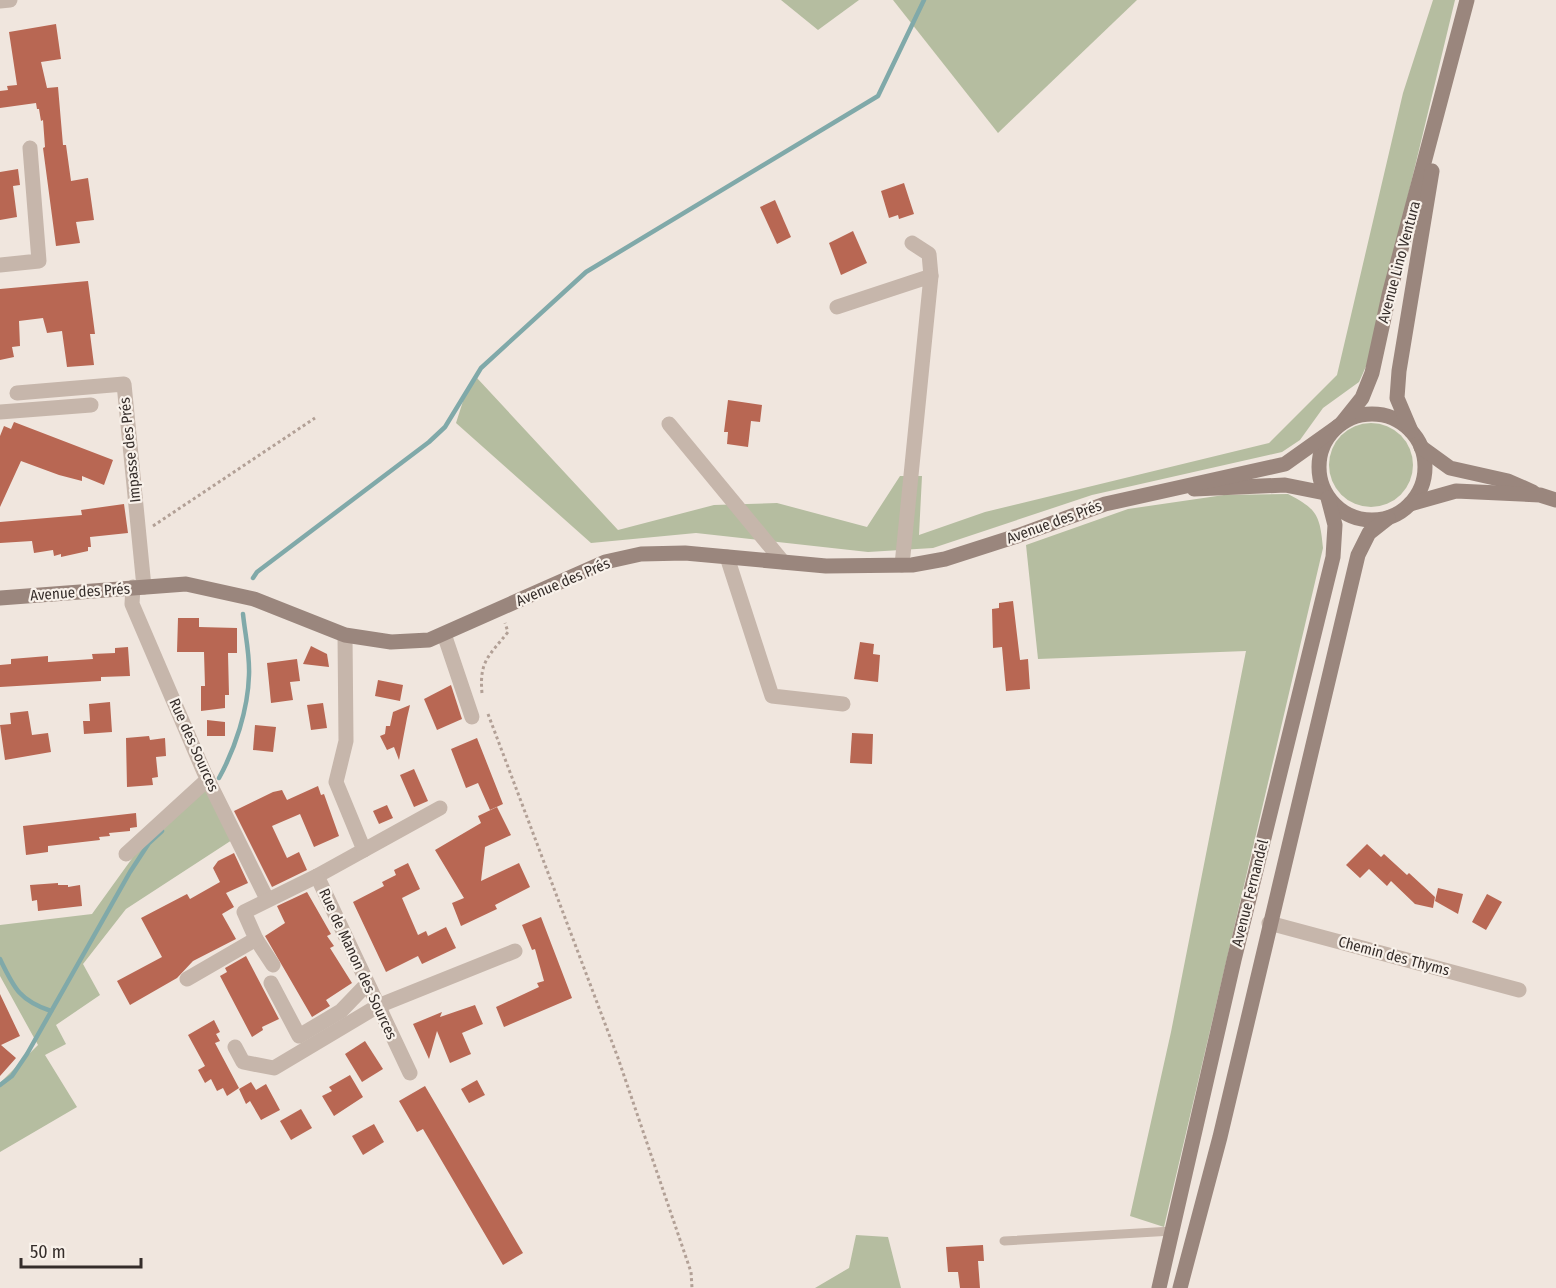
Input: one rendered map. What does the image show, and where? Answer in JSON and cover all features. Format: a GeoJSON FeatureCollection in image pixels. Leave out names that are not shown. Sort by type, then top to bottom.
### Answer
{"type":"FeatureCollection","features":[{"type":"Feature","properties":{"kind":"main road","name":"Avenue Lino Ventura"},"geometry":{"type":"LineString","coordinates":[[1339,425],[1362,398],[1372,373],[1389,296],[1467,0]]}},
{"type":"Feature","properties":{"kind":"main road","name":"Avenue Lino Ventura"},"geometry":{"type":"LineString","coordinates":[[1411,431],[1397,398],[1399,371],[1444,94]]}},
{"type":"Feature","properties":{"kind":"main road"},"geometry":{"type":"LineString","coordinates":[[1410,504],[1424,477],[1425,462],[1421,447],[1411,431],[1399,421],[1370,414],[1355,416],[1339,425],[1325,441],[1319,458],[1319,476],[1327,495],[1340,510],[1355,518],[1372,520],[1388,518],[1410,504],[1456,491],[1540,495]]}},
{"type":"Feature","properties":{"kind":"main road","name":"Avenue des Prés"},"geometry":{"type":"LineString","coordinates":[[0,598],[186,584],[254,599],[345,635],[391,642],[429,640],[605,562],[641,554],[685,553],[826,566],[902,565],[945,559],[1105,504],[1285,464],[1339,425]]}},
{"type":"Feature","properties":{"kind":"main road"},"geometry":{"type":"LineString","coordinates":[[1421,447],[1450,468],[1508,481],[1556,500]]}},
{"type":"Feature","properties":{"kind":"main road","name":"Avenue des Prés"},"geometry":{"type":"LineString","coordinates":[[1165,489],[1285,485],[1327,495]]}},
{"type":"Feature","properties":{"kind":"main road","name":"Avenue Fernandel"},"geometry":{"type":"LineString","coordinates":[[1159,1288],[1234,960],[1333,557],[1335,525],[1327,495]]}},
{"type":"Feature","properties":{"kind":"main road","name":"Avenue Fernandel"},"geometry":{"type":"LineString","coordinates":[[1180,1288],[1220,1137],[1358,555],[1369,533],[1388,518]]}},
{"type":"Feature","properties":{"kind":"street"},"geometry":{"type":"LineString","coordinates":[[0,1],[10,0]]}},
{"type":"Feature","properties":{"kind":"street"},"geometry":{"type":"LineString","coordinates":[[0,264],[39,261],[30,148]]}},
{"type":"Feature","properties":{"kind":"street"},"geometry":{"type":"LineString","coordinates":[[902,565],[931,276],[929,254],[912,243]]}},
{"type":"Feature","properties":{"kind":"street"},"geometry":{"type":"LineString","coordinates":[[837,307],[931,276]]}},
{"type":"Feature","properties":{"kind":"street","name":"Impasse des Prés"},"geometry":{"type":"LineString","coordinates":[[17,393],[124,384],[139,536],[138,587]]}},
{"type":"Feature","properties":{"kind":"street"},"geometry":{"type":"LineString","coordinates":[[0,412],[91,405]]}},
{"type":"Feature","properties":{"kind":"street"},"geometry":{"type":"LineString","coordinates":[[669,424],[783,562]]}},
{"type":"Feature","properties":{"kind":"street"},"geometry":{"type":"LineString","coordinates":[[727,557],[772,696],[843,704]]}},
{"type":"Feature","properties":{"kind":"street","name":"Rue des Sources"},"geometry":{"type":"LineString","coordinates":[[138,587],[132,604],[208,779],[267,899]]}},
{"type":"Feature","properties":{"kind":"street"},"geometry":{"type":"LineString","coordinates":[[444,634],[472,717]]}},
{"type":"Feature","properties":{"kind":"street"},"geometry":{"type":"LineString","coordinates":[[345,635],[346,741],[336,782],[364,850]]}},
{"type":"Feature","properties":{"kind":"street"},"geometry":{"type":"LineString","coordinates":[[126,854],[208,779]]}},
{"type":"Feature","properties":{"kind":"street","name":"Rue de Manon des Sources"},"geometry":{"type":"LineString","coordinates":[[410,1073],[317,876],[440,808]]}},
{"type":"Feature","properties":{"kind":"street"},"geometry":{"type":"LineString","coordinates":[[273,965],[256,939],[244,912],[317,876]]}},
{"type":"Feature","properties":{"kind":"street","name":"Chemin des Thyms"},"geometry":{"type":"LineString","coordinates":[[1269,923],[1520,990]]}},
{"type":"Feature","properties":{"kind":"street"},"geometry":{"type":"LineString","coordinates":[[187,979],[256,939]]}},
{"type":"Feature","properties":{"kind":"street"},"geometry":{"type":"LineString","coordinates":[[235,1047],[243,1062],[274,1068],[378,1006],[515,951]]}},
{"type":"Feature","properties":{"kind":"street"},"geometry":{"type":"LineString","coordinates":[[271,983],[299,1036],[341,1011],[367,984]]}},
{"type":"Feature","properties":{"kind":"lane"},"geometry":{"type":"LineString","coordinates":[[1004,1241],[1172,1231]]}},
{"type":"Feature","properties":{"kind":"path"},"geometry":{"type":"LineString","coordinates":[[139,536],[315,418]]}},
{"type":"Feature","properties":{"kind":"path"},"geometry":{"type":"LineString","coordinates":[[482,696],[485,658],[508,632],[504,620],[495,625]]}},
{"type":"Feature","properties":{"kind":"path"},"geometry":{"type":"LineString","coordinates":[[485,707],[618,1058],[691,1272],[692,1288]]}},
{"type":"Feature","properties":{"kind":"green space"},"geometry":{"type":"Polygon","coordinates":[[[781,0],[859,0],[818,30],[781,0]]]}},
{"type":"Feature","properties":{"kind":"green space"},"geometry":{"type":"Polygon","coordinates":[[[893,0],[1137,0],[998,133],[893,0]]]}},
{"type":"Feature","properties":{"kind":"green space"},"geometry":{"type":"Polygon","coordinates":[[[1433,0],[1455,0],[1368,362],[1359,382],[1323,408],[1300,440],[1282,452],[1092,495],[933,548],[868,552],[696,533],[591,543],[456,423],[464,398],[477,378],[618,530],[714,505],[777,503],[867,527],[900,476],[922,476],[919,535],[985,512],[1269,443],[1337,375],[1403,93],[1433,0]]]}},
{"type":"Feature","properties":{"kind":"green space"},"geometry":{"type":"Polygon","coordinates":[[[1371,423],[1387,426],[1401,435],[1410,449],[1413,465],[1410,481],[1401,495],[1387,504],[1371,507],[1355,504],[1341,495],[1332,481],[1329,465],[1332,449],[1341,435],[1355,426],[1371,423]]]}},
{"type":"Feature","properties":{"kind":"green space"},"geometry":{"type":"Polygon","coordinates":[[[1288,494],[1305,504],[1315,514],[1323,548],[1164,1227],[1130,1216],[1171,1032],[1246,651],[1038,659],[1026,545],[1128,509],[1224,495],[1288,494]]]}},
{"type":"Feature","properties":{"kind":"green space"},"geometry":{"type":"Polygon","coordinates":[[[206,786],[232,840],[126,909],[83,964],[100,995],[56,1025],[66,1044],[45,1055],[77,1107],[0,1152],[0,1083],[38,1045],[0,976],[0,925],[92,914],[141,846],[206,786]]]}},
{"type":"Feature","properties":{"kind":"green space"},"geometry":{"type":"Polygon","coordinates":[[[856,1235],[888,1237],[901,1288],[815,1288],[849,1268],[856,1235]]]}},
{"type":"Feature","properties":{"kind":"building"},"geometry":{"type":"Polygon","coordinates":[[[56,24],[61,59],[41,62],[47,88],[58,87],[63,145],[66,145],[71,181],[88,178],[94,220],[76,222],[80,243],[56,246],[43,148],[45,147],[43,120],[41,121],[36,103],[0,108],[0,91],[8,90],[7,86],[17,85],[9,32],[56,24]]]}},
{"type":"Feature","properties":{"kind":"building"},"geometry":{"type":"Polygon","coordinates":[[[18,169],[20,185],[13,186],[17,217],[0,220],[0,172],[18,169]]]}},
{"type":"Feature","properties":{"kind":"building"},"geometry":{"type":"Polygon","coordinates":[[[904,183],[914,214],[899,219],[898,215],[889,218],[881,191],[904,183]]]}},
{"type":"Feature","properties":{"kind":"building"},"geometry":{"type":"Polygon","coordinates":[[[775,200],[791,237],[777,244],[760,207],[775,200]]]}},
{"type":"Feature","properties":{"kind":"building"},"geometry":{"type":"Polygon","coordinates":[[[853,231],[867,263],[841,275],[829,243],[853,231]]]}},
{"type":"Feature","properties":{"kind":"building"},"geometry":{"type":"Polygon","coordinates":[[[88,281],[95,334],[90,334],[94,365],[67,367],[62,331],[47,333],[43,318],[19,321],[20,346],[12,347],[14,357],[0,360],[0,289],[88,281]]]}},
{"type":"Feature","properties":{"kind":"building"},"geometry":{"type":"Polygon","coordinates":[[[728,400],[762,405],[760,422],[751,421],[748,447],[727,444],[728,432],[724,432],[728,400]]]}},
{"type":"Feature","properties":{"kind":"building"},"geometry":{"type":"Polygon","coordinates":[[[14,422],[113,460],[104,485],[82,476],[82,481],[59,475],[21,461],[0,507],[0,436],[4,426],[11,429],[14,422]]]}},
{"type":"Feature","properties":{"kind":"building"},"geometry":{"type":"Polygon","coordinates":[[[124,504],[128,533],[90,537],[91,547],[88,547],[88,551],[61,557],[61,554],[54,556],[53,550],[34,553],[32,541],[0,543],[0,522],[82,515],[81,510],[124,504]]]}},
{"type":"Feature","properties":{"kind":"building"},"geometry":{"type":"Polygon","coordinates":[[[1013,601],[1020,660],[1028,659],[1030,689],[1006,691],[1002,647],[993,648],[992,609],[999,608],[999,603],[1013,601]]]}},
{"type":"Feature","properties":{"kind":"building"},"geometry":{"type":"Polygon","coordinates":[[[178,618],[199,618],[199,627],[237,628],[237,653],[228,653],[229,695],[225,695],[225,708],[201,711],[201,686],[205,686],[204,652],[177,652],[178,618]]]}},
{"type":"Feature","properties":{"kind":"building"},"geometry":{"type":"Polygon","coordinates":[[[860,642],[874,644],[873,654],[880,655],[878,682],[854,679],[860,642]]]}},
{"type":"Feature","properties":{"kind":"building"},"geometry":{"type":"Polygon","coordinates":[[[311,646],[327,654],[329,667],[303,664],[311,646]]]}},
{"type":"Feature","properties":{"kind":"building"},"geometry":{"type":"Polygon","coordinates":[[[128,647],[130,676],[101,677],[101,681],[0,687],[0,665],[11,664],[11,659],[48,656],[48,662],[93,659],[92,654],[115,653],[115,648],[128,647]]]}},
{"type":"Feature","properties":{"kind":"building"},"geometry":{"type":"Polygon","coordinates":[[[297,659],[300,681],[290,682],[293,700],[271,703],[267,663],[297,659]]]}},
{"type":"Feature","properties":{"kind":"building"},"geometry":{"type":"Polygon","coordinates":[[[378,680],[403,685],[400,701],[375,696],[378,680]]]}},
{"type":"Feature","properties":{"kind":"building"},"geometry":{"type":"Polygon","coordinates":[[[451,685],[462,719],[437,730],[424,699],[451,685]]]}},
{"type":"Feature","properties":{"kind":"building"},"geometry":{"type":"Polygon","coordinates":[[[110,702],[112,732],[84,734],[83,721],[90,721],[89,704],[110,702]]]}},
{"type":"Feature","properties":{"kind":"building"},"geometry":{"type":"Polygon","coordinates":[[[323,703],[327,728],[311,730],[307,705],[323,703]]]}},
{"type":"Feature","properties":{"kind":"building"},"geometry":{"type":"Polygon","coordinates":[[[410,705],[399,760],[394,747],[387,750],[380,736],[385,734],[386,726],[390,726],[393,712],[410,705]]]}},
{"type":"Feature","properties":{"kind":"building"},"geometry":{"type":"Polygon","coordinates":[[[28,711],[32,735],[48,733],[51,752],[5,760],[0,725],[11,724],[10,713],[28,711]]]}},
{"type":"Feature","properties":{"kind":"building"},"geometry":{"type":"Polygon","coordinates":[[[207,720],[225,722],[225,736],[207,736],[207,720]]]}},
{"type":"Feature","properties":{"kind":"building"},"geometry":{"type":"Polygon","coordinates":[[[255,725],[276,727],[273,752],[253,750],[255,725]]]}},
{"type":"Feature","properties":{"kind":"building"},"geometry":{"type":"Polygon","coordinates":[[[852,733],[873,734],[872,764],[850,763],[852,733]]]}},
{"type":"Feature","properties":{"kind":"building"},"geometry":{"type":"Polygon","coordinates":[[[149,736],[150,740],[165,738],[166,756],[156,757],[158,777],[152,778],[153,785],[127,787],[126,738],[149,736]]]}},
{"type":"Feature","properties":{"kind":"building"},"geometry":{"type":"Polygon","coordinates":[[[477,738],[503,804],[490,810],[478,783],[466,788],[451,749],[477,738]]]}},
{"type":"Feature","properties":{"kind":"building"},"geometry":{"type":"Polygon","coordinates":[[[414,769],[428,801],[414,807],[400,775],[414,769]]]}},
{"type":"Feature","properties":{"kind":"building"},"geometry":{"type":"Polygon","coordinates":[[[318,786],[321,795],[324,794],[339,836],[314,847],[300,814],[272,826],[287,858],[299,852],[307,870],[272,887],[234,811],[273,792],[282,790],[287,800],[318,786]]]}},
{"type":"Feature","properties":{"kind":"building"},"geometry":{"type":"Polygon","coordinates":[[[387,805],[393,818],[379,824],[373,811],[387,805]]]}},
{"type":"Feature","properties":{"kind":"building"},"geometry":{"type":"Polygon","coordinates":[[[497,807],[511,835],[485,847],[481,881],[519,863],[530,887],[495,905],[497,909],[461,926],[452,903],[464,898],[435,850],[481,823],[478,816],[497,807]]]}},
{"type":"Feature","properties":{"kind":"building"},"geometry":{"type":"Polygon","coordinates":[[[136,813],[137,827],[130,828],[130,831],[109,833],[110,836],[99,837],[100,840],[48,846],[48,852],[26,855],[23,826],[136,813]]]}},
{"type":"Feature","properties":{"kind":"building"},"geometry":{"type":"Polygon","coordinates":[[[1367,844],[1381,857],[1384,854],[1407,875],[1409,873],[1435,897],[1433,908],[1415,904],[1391,881],[1387,886],[1369,869],[1360,878],[1346,865],[1367,844]]]}},
{"type":"Feature","properties":{"kind":"building"},"geometry":{"type":"Polygon","coordinates":[[[234,853],[248,883],[226,893],[234,907],[222,914],[236,939],[193,961],[177,978],[130,1005],[117,981],[162,957],[141,918],[187,894],[190,899],[220,882],[213,868],[218,861],[234,853]]]}},
{"type":"Feature","properties":{"kind":"building"},"geometry":{"type":"Polygon","coordinates":[[[408,863],[420,889],[402,898],[418,935],[426,931],[428,936],[446,927],[456,948],[422,964],[418,956],[386,972],[353,902],[384,886],[382,882],[396,875],[394,870],[408,863]]]}},
{"type":"Feature","properties":{"kind":"building"},"geometry":{"type":"Polygon","coordinates":[[[58,883],[58,885],[68,885],[68,887],[80,885],[82,906],[38,911],[37,900],[32,901],[30,885],[58,883]]]}},
{"type":"Feature","properties":{"kind":"building"},"geometry":{"type":"Polygon","coordinates":[[[1438,888],[1463,894],[1458,914],[1435,901],[1438,888]]]}},
{"type":"Feature","properties":{"kind":"building"},"geometry":{"type":"Polygon","coordinates":[[[307,892],[331,934],[327,936],[334,946],[330,948],[352,983],[326,1000],[330,1006],[312,1017],[265,936],[285,923],[277,906],[307,892]]]}},
{"type":"Feature","properties":{"kind":"building"},"geometry":{"type":"Polygon","coordinates":[[[1487,894],[1502,902],[1486,930],[1472,922],[1487,894]]]}},
{"type":"Feature","properties":{"kind":"building"},"geometry":{"type":"Polygon","coordinates":[[[541,917],[572,998],[504,1027],[496,1007],[539,987],[537,983],[544,981],[535,949],[532,950],[522,925],[541,917]]]}},
{"type":"Feature","properties":{"kind":"building"},"geometry":{"type":"Polygon","coordinates":[[[246,956],[279,1019],[262,1027],[263,1030],[252,1037],[220,976],[227,972],[225,968],[246,956]]]}},
{"type":"Feature","properties":{"kind":"building"},"geometry":{"type":"Polygon","coordinates":[[[0,994],[20,1036],[1,1045],[16,1058],[0,1076],[0,994]]]}},
{"type":"Feature","properties":{"kind":"building"},"geometry":{"type":"Polygon","coordinates":[[[475,1005],[483,1024],[462,1033],[471,1054],[450,1063],[437,1031],[429,1059],[413,1024],[442,1012],[440,1017],[475,1005]]]}},
{"type":"Feature","properties":{"kind":"building"},"geometry":{"type":"Polygon","coordinates":[[[214,1020],[220,1032],[216,1034],[220,1041],[215,1043],[239,1088],[227,1096],[223,1088],[217,1091],[211,1079],[205,1083],[198,1070],[205,1066],[188,1035],[214,1020]]]}},
{"type":"Feature","properties":{"kind":"building"},"geometry":{"type":"Polygon","coordinates":[[[365,1041],[383,1069],[362,1082],[345,1054],[365,1041]]]}},
{"type":"Feature","properties":{"kind":"building"},"geometry":{"type":"Polygon","coordinates":[[[350,1075],[363,1097],[334,1116],[322,1096],[332,1091],[329,1087],[350,1075]]]}},
{"type":"Feature","properties":{"kind":"building"},"geometry":{"type":"Polygon","coordinates":[[[477,1080],[485,1095],[469,1103],[461,1089],[477,1080]]]}},
{"type":"Feature","properties":{"kind":"building"},"geometry":{"type":"Polygon","coordinates":[[[251,1082],[256,1090],[266,1084],[280,1110],[261,1120],[250,1101],[246,1104],[239,1089],[251,1082]]]}},
{"type":"Feature","properties":{"kind":"building"},"geometry":{"type":"Polygon","coordinates":[[[425,1086],[523,1253],[503,1265],[423,1129],[417,1132],[399,1101],[425,1086]]]}},
{"type":"Feature","properties":{"kind":"building"},"geometry":{"type":"Polygon","coordinates":[[[301,1109],[312,1128],[291,1140],[280,1121],[301,1109]]]}},
{"type":"Feature","properties":{"kind":"building"},"geometry":{"type":"Polygon","coordinates":[[[374,1124],[384,1142],[363,1155],[352,1136],[374,1124]]]}},
{"type":"Feature","properties":{"kind":"building"},"geometry":{"type":"Polygon","coordinates":[[[983,1245],[984,1261],[978,1261],[980,1288],[960,1288],[958,1272],[948,1272],[946,1247],[983,1245]]]}},
{"type":"Feature","properties":{"kind":"waterway"},"geometry":{"type":"LineString","coordinates":[[253,578],[257,572],[429,442],[445,427],[481,368],[586,272],[878,96],[924,0]]}},
{"type":"Feature","properties":{"kind":"waterway"},"geometry":{"type":"LineString","coordinates":[[219,778],[235,742],[246,702],[249,667],[243,614]]}},
{"type":"Feature","properties":{"kind":"waterway"},"geometry":{"type":"LineString","coordinates":[[0,1085],[12,1076],[27,1054],[130,872],[149,843],[162,831]]}},
{"type":"Feature","properties":{"kind":"waterway"},"geometry":{"type":"LineString","coordinates":[[0,959],[19,992],[40,1007],[51,1011]]}}]}
